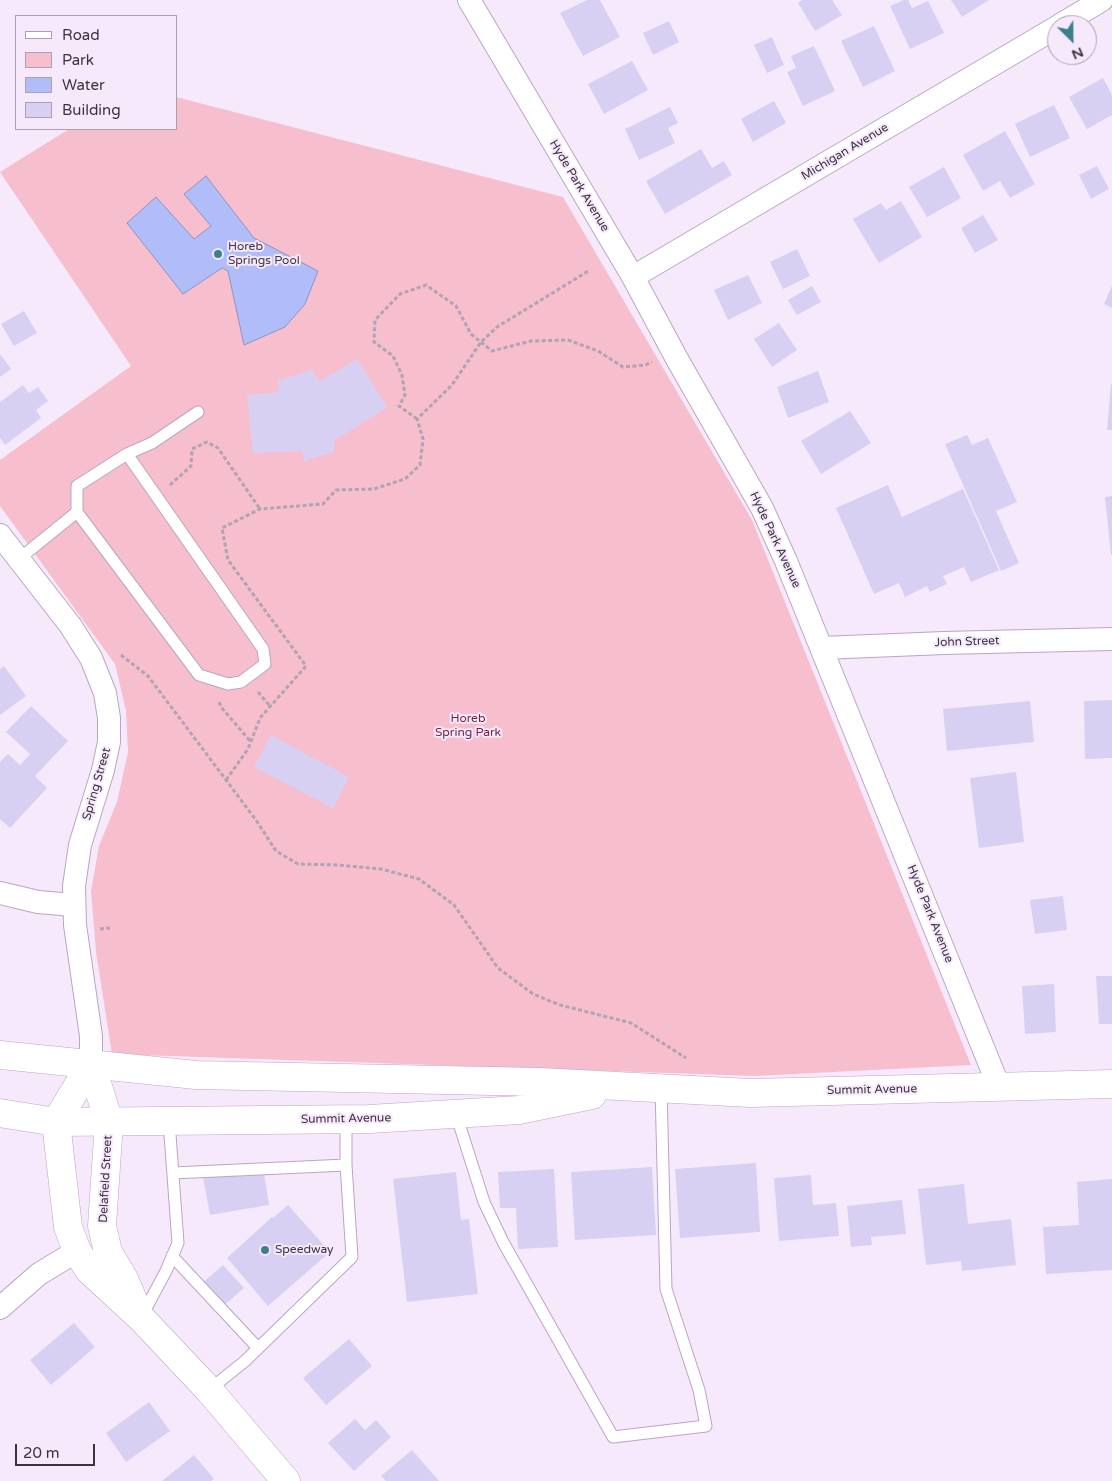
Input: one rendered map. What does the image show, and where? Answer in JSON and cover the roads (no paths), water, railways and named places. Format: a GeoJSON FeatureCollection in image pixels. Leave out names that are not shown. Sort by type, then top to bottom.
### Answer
{"type":"FeatureCollection","features":[{"type":"Feature","properties":{"kind":"main road"},"geometry":{"type":"LineString","coordinates":[[0,1055],[91,1064],[56,1122],[0,1113]]}},
{"type":"Feature","properties":{"kind":"main road","name":"Summit Avenue"},"geometry":{"type":"LineString","coordinates":[[91,1064],[196,1075],[541,1082],[750,1093],[1112,1084]]}},
{"type":"Feature","properties":{"kind":"main road","name":"Delafield Street"},"geometry":{"type":"LineString","coordinates":[[91,1064],[109,1122],[102,1226],[108,1252],[124,1279],[141,1318]]}},
{"type":"Feature","properties":{"kind":"main road","name":"Summit Avenue"},"geometry":{"type":"LineString","coordinates":[[56,1122],[346,1120],[456,1114],[519,1110],[632,1087]]}},
{"type":"Feature","properties":{"kind":"main road","name":"Delafield Street"},"geometry":{"type":"LineString","coordinates":[[56,1122],[68,1227],[77,1252],[89,1270],[141,1318],[209,1390],[286,1481]]}},
{"type":"Feature","properties":{"kind":"street","name":"Hyde Park Avenue"},"geometry":{"type":"LineString","coordinates":[[469,0],[633,277],[677,359],[762,508],[786,560],[999,1087]]}},
{"type":"Feature","properties":{"kind":"street","name":"Michigan Avenue"},"geometry":{"type":"LineString","coordinates":[[1077,15],[1102,0]]}},
{"type":"Feature","properties":{"kind":"street","name":"Michigan Avenue"},"geometry":{"type":"LineString","coordinates":[[633,277],[1047,32]]}},
{"type":"Feature","properties":{"kind":"street","name":"Spring Street"},"geometry":{"type":"LineString","coordinates":[[0,535],[70,625],[91,658],[105,693],[109,718],[109,742],[103,770],[80,845],[74,886],[75,925],[91,1036],[91,1064]]}},
{"type":"Feature","properties":{"kind":"street","name":"John Street"},"geometry":{"type":"LineString","coordinates":[[822,648],[944,642],[1112,639]]}},
{"type":"Feature","properties":{"kind":"street"},"geometry":{"type":"LineString","coordinates":[[0,893],[38,902],[74,905]]}},
{"type":"Feature","properties":{"kind":"street"},"geometry":{"type":"LineString","coordinates":[[0,1308],[39,1274],[77,1252]]}},
{"type":"Feature","properties":{"kind":"lane"},"geometry":{"type":"LineString","coordinates":[[126,454],[262,649],[265,664],[241,682],[228,684],[199,675],[77,512],[78,486],[126,454],[152,444],[198,412]]}},
{"type":"Feature","properties":{"kind":"lane"},"geometry":{"type":"LineString","coordinates":[[19,559],[77,512]]}},
{"type":"Feature","properties":{"kind":"lane"},"geometry":{"type":"LineString","coordinates":[[456,1114],[484,1202],[503,1242],[613,1438],[706,1426],[699,1390],[666,1289],[661,1088]]}},
{"type":"Feature","properties":{"kind":"lane"},"geometry":{"type":"LineString","coordinates":[[209,1390],[245,1361],[352,1257],[346,1165],[346,1120]]}},
{"type":"Feature","properties":{"kind":"lane"},"geometry":{"type":"LineString","coordinates":[[141,1318],[178,1243],[169,1121]]}},
{"type":"Feature","properties":{"kind":"lane"},"geometry":{"type":"LineString","coordinates":[[173,1173],[346,1165]]}},
{"type":"Feature","properties":{"kind":"lane"},"geometry":{"type":"LineString","coordinates":[[172,1256],[258,1348]]}},
{"type":"Feature","properties":{"kind":"water","name":"Horeb Springs Pool"},"geometry":{"type":"Polygon","coordinates":[[[206,176],[254,238],[318,271],[305,304],[285,327],[244,345],[228,271],[222,268],[183,294],[127,223],[156,197],[194,239],[211,226],[184,194],[206,176]]]}},
{"type":"Feature","properties":{"kind":"place","name":"Horeb Springs Pool"},"geometry":{"type":"Point","coordinates":[218,254]}},
{"type":"Feature","properties":{"kind":"place","name":"Speedway"},"geometry":{"type":"Point","coordinates":[265,1250]}},
{"type":"Feature","properties":{"kind":"park label","name":"Horeb Spring Park"},"geometry":{"type":"Point","coordinates":[468,726]}}]}
